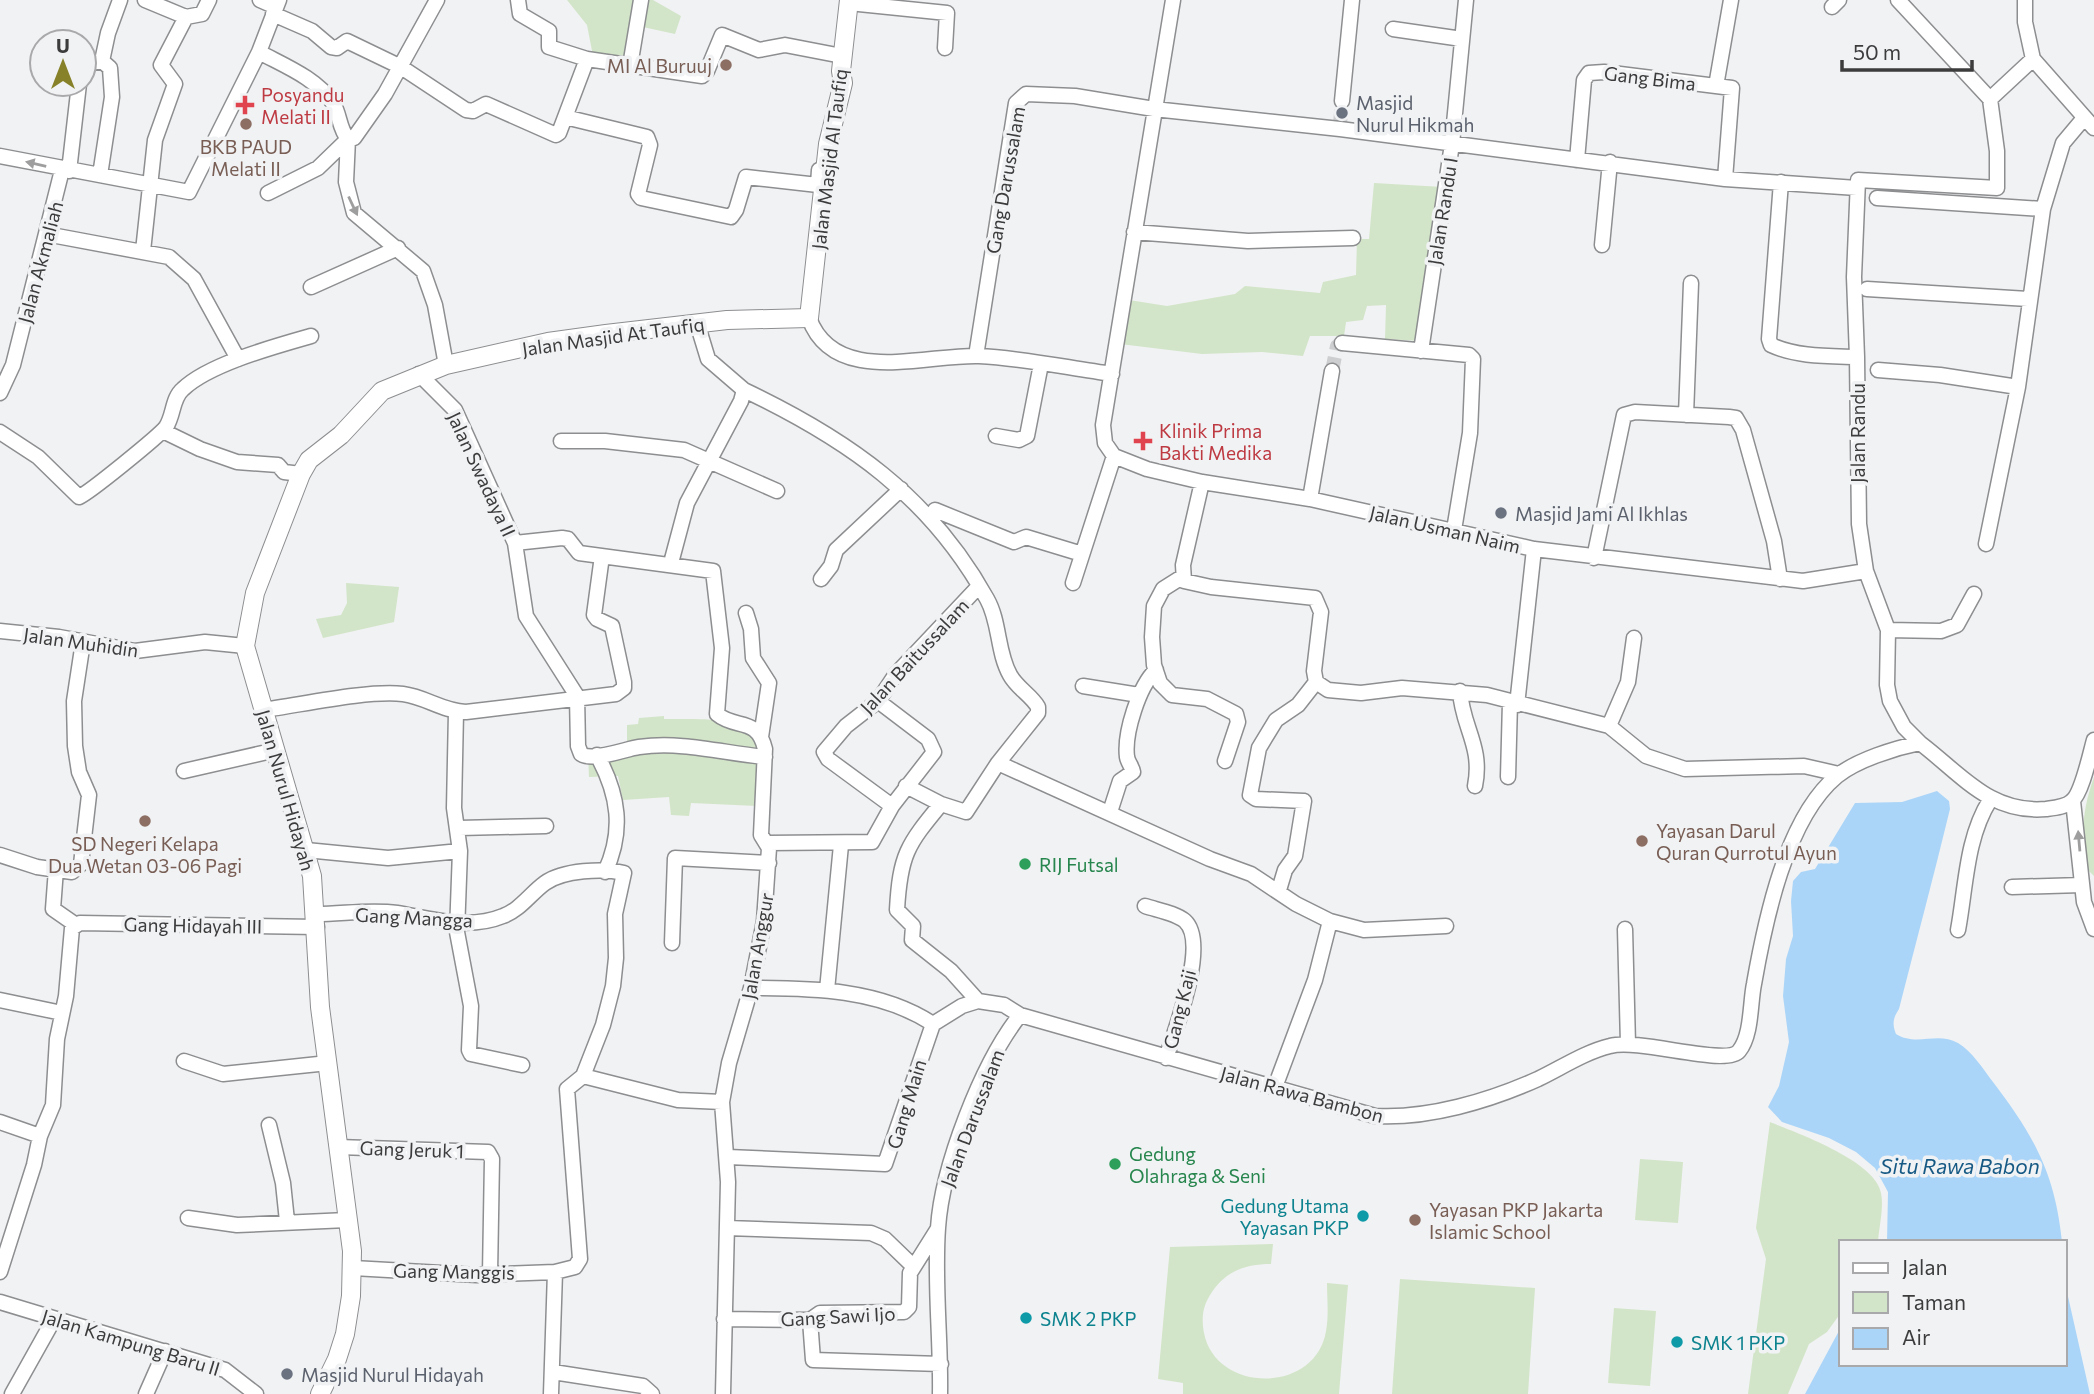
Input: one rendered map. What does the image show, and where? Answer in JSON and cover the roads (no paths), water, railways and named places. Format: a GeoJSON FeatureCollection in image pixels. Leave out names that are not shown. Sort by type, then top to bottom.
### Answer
{"type":"FeatureCollection","features":[{"type":"Feature","properties":{"kind":"street"},"geometry":{"type":"LineString","coordinates":[[102,61],[108,33],[120,0]]}},
{"type":"Feature","properties":{"kind":"street"},"geometry":{"type":"LineString","coordinates":[[145,0],[187,17],[202,13],[209,0]]}},
{"type":"Feature","properties":{"kind":"street"},"geometry":{"type":"LineString","coordinates":[[260,0],[276,7],[331,47],[337,48],[346,41],[401,67],[466,110],[473,111],[486,104],[556,135],[587,59]]}},
{"type":"Feature","properties":{"kind":"street"},"geometry":{"type":"LineString","coordinates":[[268,193],[318,167],[348,139],[354,138],[401,67],[438,0]]}},
{"type":"Feature","properties":{"kind":"street"},"geometry":{"type":"LineString","coordinates":[[517,0],[520,14],[549,31],[549,47],[587,59],[702,76],[707,71],[722,36],[759,50],[785,46],[841,63],[834,82],[821,142],[818,185],[746,177],[736,210],[731,217],[641,198],[638,192],[649,139],[616,128],[565,117]]}},
{"type":"Feature","properties":{"kind":"street"},"geometry":{"type":"LineString","coordinates":[[630,66],[641,0]]}},
{"type":"Feature","properties":{"kind":"street"},"geometry":{"type":"LineString","coordinates":[[1073,583],[1114,456],[1103,435],[1173,0]]}},
{"type":"Feature","properties":{"kind":"street"},"geometry":{"type":"LineString","coordinates":[[1466,0],[1452,144],[1609,162],[1725,179],[1857,188]]}},
{"type":"Feature","properties":{"kind":"street"},"geometry":{"type":"LineString","coordinates":[[1725,179],[1732,88],[1716,86],[1731,0]]}},
{"type":"Feature","properties":{"kind":"street"},"geometry":{"type":"LineString","coordinates":[[1857,357],[1854,277],[1858,180],[1997,188],[1997,151],[1990,99],[1898,0]]}},
{"type":"Feature","properties":{"kind":"street"},"geometry":{"type":"LineString","coordinates":[[1986,544],[2018,387],[2028,299],[2043,209],[2063,143],[2089,123],[2033,58],[2025,22],[2025,0]]}},
{"type":"Feature","properties":{"kind":"street"},"geometry":{"type":"LineString","coordinates":[[1342,101],[1352,1]]}},
{"type":"Feature","properties":{"kind":"street"},"geometry":{"type":"LineString","coordinates":[[849,2],[947,13],[945,48]]}},
{"type":"Feature","properties":{"kind":"street","name":"Jalan Masjid Al Taufiq"},"geometry":{"type":"LineString","coordinates":[[809,318],[828,144],[843,83],[841,63],[849,2]]}},
{"type":"Feature","properties":{"kind":"street"},"geometry":{"type":"LineString","coordinates":[[0,156],[184,193],[192,189],[259,52],[276,7]]}},
{"type":"Feature","properties":{"kind":"street"},"geometry":{"type":"LineString","coordinates":[[143,251],[155,140],[175,83],[161,65],[187,17]]}},
{"type":"Feature","properties":{"kind":"street"},"geometry":{"type":"LineString","coordinates":[[1392,29],[1462,39]]}},
{"type":"Feature","properties":{"kind":"street"},"geometry":{"type":"LineString","coordinates":[[259,52],[306,77],[335,106],[343,134],[348,139],[346,182],[354,213],[418,264],[429,282],[446,365]]}},
{"type":"Feature","properties":{"kind":"street"},"geometry":{"type":"LineString","coordinates":[[1990,99],[2033,58]]}},
{"type":"Feature","properties":{"kind":"street"},"geometry":{"type":"LineString","coordinates":[[98,62],[102,61]]}},
{"type":"Feature","properties":{"kind":"street"},"geometry":{"type":"LineString","coordinates":[[100,176],[112,97],[110,68],[102,61]]}},
{"type":"Feature","properties":{"kind":"street","name":"Gang Bima"},"geometry":{"type":"LineString","coordinates":[[1577,160],[1583,86],[1589,73],[1604,72],[1716,86]]}},
{"type":"Feature","properties":{"kind":"street","name":"Gang Darussalam"},"geometry":{"type":"LineString","coordinates":[[976,356],[1016,103],[1019,98],[1026,94],[1075,96],[1154,109]]}},
{"type":"Feature","properties":{"kind":"street","name":"Jalan Akmaliah"},"geometry":{"type":"LineString","coordinates":[[2,384],[13,365],[46,234],[66,170],[77,98]]}},
{"type":"Feature","properties":{"kind":"street","name":"Jalan Randu I"},"geometry":{"type":"LineString","coordinates":[[1154,109],[1340,126],[1452,144],[1421,351]]}},
{"type":"Feature","properties":{"kind":"street"},"geometry":{"type":"LineString","coordinates":[[1602,245],[1609,162]]}},
{"type":"Feature","properties":{"kind":"street","name":"Jalan Randu"},"geometry":{"type":"LineString","coordinates":[[1781,182],[1771,345],[1809,355],[1857,357],[1859,524],[1866,571],[1888,630],[1887,685],[1890,701],[1904,727],[1920,743]]}},
{"type":"Feature","properties":{"kind":"street"},"geometry":{"type":"LineString","coordinates":[[1877,198],[2043,209]]}},
{"type":"Feature","properties":{"kind":"street"},"geometry":{"type":"LineString","coordinates":[[1134,232],[1248,241],[1353,238]]}},
{"type":"Feature","properties":{"kind":"street"},"geometry":{"type":"LineString","coordinates":[[46,234],[169,257],[194,279],[238,359]]}},
{"type":"Feature","properties":{"kind":"street"},"geometry":{"type":"LineString","coordinates":[[311,287],[398,248]]}},
{"type":"Feature","properties":{"kind":"street"},"geometry":{"type":"LineString","coordinates":[[1686,415],[1691,283]]}},
{"type":"Feature","properties":{"kind":"street"},"geometry":{"type":"LineString","coordinates":[[1867,289],[2028,299]]}},
{"type":"Feature","properties":{"kind":"street"},"geometry":{"type":"LineString","coordinates":[[809,318],[822,342],[847,355],[867,360],[906,363],[976,356],[1112,374]]}},
{"type":"Feature","properties":{"kind":"street","name":"Jalan Masjid At Taufiq"},"geometry":{"type":"LineString","coordinates":[[419,374],[446,365],[548,342],[696,323],[809,318]]}},
{"type":"Feature","properties":{"kind":"street"},"geometry":{"type":"LineString","coordinates":[[671,563],[687,503],[741,401],[744,390],[708,359],[696,323]]}},
{"type":"Feature","properties":{"kind":"street"},"geometry":{"type":"LineString","coordinates":[[0,432],[38,457],[79,497],[163,430],[180,391],[238,359],[311,336]]}},
{"type":"Feature","properties":{"kind":"street"},"geometry":{"type":"LineString","coordinates":[[1342,343],[1469,355],[1474,362],[1470,433],[1454,530]]}},
{"type":"Feature","properties":{"kind":"street"},"geometry":{"type":"LineString","coordinates":[[996,436],[1019,440],[1027,436],[1041,364]]}},
{"type":"Feature","properties":{"kind":"street"},"geometry":{"type":"LineString","coordinates":[[1878,370],[1940,375],[2018,387]]}},
{"type":"Feature","properties":{"kind":"street"},"geometry":{"type":"LineString","coordinates":[[1310,499],[1332,371]]}},
{"type":"Feature","properties":{"kind":"street","name":"Jalan Nurul Hidayah"},"geometry":{"type":"LineString","coordinates":[[320,1394],[341,1348],[353,1268],[320,1007],[317,920],[306,850],[245,646],[255,593],[301,474],[309,460],[341,435],[368,402],[388,387],[419,374]]}},
{"type":"Feature","properties":{"kind":"street","name":"Jalan Swadaya II"},"geometry":{"type":"LineString","coordinates":[[419,374],[455,410],[515,543],[526,615],[577,696]]}},
{"type":"Feature","properties":{"kind":"street","name":"Jalan Baitussalam"},"geometry":{"type":"LineString","coordinates":[[744,390],[800,417],[850,447],[901,489],[939,532],[979,586],[992,609],[1004,663],[1011,678],[1038,707],[1038,713],[998,763],[966,812],[942,804]]}},
{"type":"Feature","properties":{"kind":"street"},"geometry":{"type":"LineString","coordinates":[[1594,558],[1621,419],[1635,412],[1729,416],[1739,423],[1772,531],[1780,579]]}},
{"type":"Feature","properties":{"kind":"street"},"geometry":{"type":"LineString","coordinates":[[163,430],[200,449],[237,462],[278,465],[284,472],[301,474]]}},
{"type":"Feature","properties":{"kind":"street"},"geometry":{"type":"LineString","coordinates":[[561,441],[604,441],[676,449],[777,491]]}},
{"type":"Feature","properties":{"kind":"street","name":"Jalan Usman Naim"},"geometry":{"type":"LineString","coordinates":[[1114,456],[1147,469],[1202,482],[1310,499],[1534,549],[1803,581],[1866,571]]}},
{"type":"Feature","properties":{"kind":"street"},"geometry":{"type":"LineString","coordinates":[[1202,482],[1182,577],[1163,589],[1154,606],[1152,638],[1160,683],[1172,695],[1207,699],[1236,714],[1238,722],[1225,761]]}},
{"type":"Feature","properties":{"kind":"street"},"geometry":{"type":"LineString","coordinates":[[821,579],[831,566],[836,550],[901,489]]}},
{"type":"Feature","properties":{"kind":"street"},"geometry":{"type":"LineString","coordinates":[[935,510],[1014,542],[1026,537],[1082,554]]}},
{"type":"Feature","properties":{"kind":"street"},"geometry":{"type":"LineString","coordinates":[[515,543],[562,538],[568,539],[579,553],[671,563],[713,571],[722,648],[717,714],[751,726],[761,737]]}},
{"type":"Feature","properties":{"kind":"street"},"geometry":{"type":"LineString","coordinates":[[1508,778],[1514,703],[1534,549]]}},
{"type":"Feature","properties":{"kind":"street"},"geometry":{"type":"LineString","coordinates":[[262,710],[386,694],[417,697],[456,712],[577,696],[616,694],[624,688],[612,626],[594,615],[602,556]]}},
{"type":"Feature","properties":{"kind":"street"},"geometry":{"type":"LineString","coordinates":[[1182,577],[1200,585],[1315,598],[1321,612],[1313,665],[1317,682],[1328,690],[1338,692],[1402,688],[1460,691],[1565,713],[1609,726],[1646,756],[1685,769],[1804,766],[1839,774]]}},
{"type":"Feature","properties":{"kind":"street","name":"Jalan Baitussalam"},"geometry":{"type":"LineString","coordinates":[[892,806],[823,754],[846,726],[878,701],[896,674],[979,586]]}},
{"type":"Feature","properties":{"kind":"street"},"geometry":{"type":"LineString","coordinates":[[1888,630],[1941,631],[1957,625],[1974,594]]}},
{"type":"Feature","properties":{"kind":"street","name":"Jalan Anggur"},"geometry":{"type":"LineString","coordinates":[[723,1394],[727,1157],[722,1102],[729,1063],[751,988],[762,932],[769,863],[768,843],[762,840],[761,835],[765,757],[761,737],[769,683],[753,658],[751,629],[746,613]]}},
{"type":"Feature","properties":{"kind":"street","name":"Jalan Muhidin"},"geometry":{"type":"LineString","coordinates":[[0,631],[135,651],[205,642],[245,646]]}},
{"type":"Feature","properties":{"kind":"street"},"geometry":{"type":"LineString","coordinates":[[1609,726],[1628,682],[1634,638]]}},
{"type":"Feature","properties":{"kind":"street"},"geometry":{"type":"LineString","coordinates":[[0,855],[72,872],[81,864],[89,794],[79,772],[75,747],[74,701],[83,642]]}},
{"type":"Feature","properties":{"kind":"street"},"geometry":{"type":"LineString","coordinates":[[1110,812],[1120,781],[1133,772],[1127,756],[1139,695],[1144,683],[1156,670]]}},
{"type":"Feature","properties":{"kind":"street"},"geometry":{"type":"LineString","coordinates":[[1279,890],[1285,870],[1295,856],[1304,801],[1256,799],[1250,795],[1252,783],[1259,748],[1276,720],[1298,705],[1317,682]]}},
{"type":"Feature","properties":{"kind":"street"},"geometry":{"type":"LineString","coordinates":[[1083,686],[1139,695]]}},
{"type":"Feature","properties":{"kind":"street"},"geometry":{"type":"LineString","coordinates":[[1460,691],[1463,717],[1474,737],[1477,750],[1479,768],[1475,786]]}},
{"type":"Feature","properties":{"kind":"street"},"geometry":{"type":"LineString","coordinates":[[577,696],[579,749],[586,757],[643,746],[674,745],[765,757]]}},
{"type":"Feature","properties":{"kind":"street"},"geometry":{"type":"LineString","coordinates":[[768,843],[841,845],[872,842],[892,806],[934,752],[928,739],[878,701]]}},
{"type":"Feature","properties":{"kind":"street"},"geometry":{"type":"LineString","coordinates":[[456,712],[454,808],[459,828],[460,851],[457,923],[471,1006],[471,1054],[522,1065]]}},
{"type":"Feature","properties":{"kind":"street"},"geometry":{"type":"LineString","coordinates":[[2094,740],[2073,801],[2082,885],[2087,915],[2094,929]]}},
{"type":"Feature","properties":{"kind":"street"},"geometry":{"type":"LineString","coordinates":[[1920,743],[1990,800],[2032,810],[2073,801]]}},
{"type":"Feature","properties":{"kind":"street","name":"Jalan Rawa Bambon"},"geometry":{"type":"LineString","coordinates":[[1020,1015],[1375,1116],[1413,1118],[1531,1082],[1594,1052],[1628,1044],[1644,1043],[1724,1057],[1740,1050],[1746,1032],[1763,938],[1796,833],[1810,805],[1839,774],[1874,758],[1920,743]]}},
{"type":"Feature","properties":{"kind":"street"},"geometry":{"type":"LineString","coordinates":[[184,771],[276,750]]}},
{"type":"Feature","properties":{"kind":"street"},"geometry":{"type":"LineString","coordinates":[[551,1394],[555,1272],[575,1267],[580,1259],[574,1157],[566,1094],[567,1089],[583,1076],[603,1025],[616,958],[615,914],[624,873],[605,872],[617,843],[618,831],[609,781],[597,755]]}},
{"type":"Feature","properties":{"kind":"street"},"geometry":{"type":"LineString","coordinates":[[998,763],[1210,859],[1251,874],[1279,890],[1296,904],[1330,921],[1364,930],[1446,926]]}},
{"type":"Feature","properties":{"kind":"street"},"geometry":{"type":"LineString","coordinates":[[906,786],[942,804],[906,851],[897,910],[913,926],[914,943],[951,971],[978,1001]]}},
{"type":"Feature","properties":{"kind":"street"},"geometry":{"type":"LineString","coordinates":[[1958,930],[1970,851],[1981,814],[1990,800]]}},
{"type":"Feature","properties":{"kind":"street"},"geometry":{"type":"LineString","coordinates":[[459,828],[546,827]]}},
{"type":"Feature","properties":{"kind":"street"},"geometry":{"type":"LineString","coordinates":[[827,990],[841,845]]}},
{"type":"Feature","properties":{"kind":"street"},"geometry":{"type":"LineString","coordinates":[[306,850],[387,858],[460,851]]}},
{"type":"Feature","properties":{"kind":"street"},"geometry":{"type":"LineString","coordinates":[[672,943],[675,858],[769,863]]}},
{"type":"Feature","properties":{"kind":"street"},"geometry":{"type":"LineString","coordinates":[[0,1272],[34,1165],[40,1136],[53,1105],[74,926],[53,909],[56,869]]}},
{"type":"Feature","properties":{"kind":"street","name":"Gang Mangga"},"geometry":{"type":"LineString","coordinates":[[317,920],[388,913],[457,923],[502,917],[553,878],[605,872]]}},
{"type":"Feature","properties":{"kind":"street"},"geometry":{"type":"LineString","coordinates":[[2012,887],[2082,885]]}},
{"type":"Feature","properties":{"kind":"street","name":"Gang Kaji"},"geometry":{"type":"LineString","coordinates":[[1145,906],[1181,918],[1188,923],[1193,938],[1189,983],[1166,1058]]}},
{"type":"Feature","properties":{"kind":"street","name":"Gang Hidayah III"},"geometry":{"type":"LineString","coordinates":[[74,926],[317,920]]}},
{"type":"Feature","properties":{"kind":"street"},"geometry":{"type":"LineString","coordinates":[[1275,1087],[1315,980],[1330,921]]}},
{"type":"Feature","properties":{"kind":"street"},"geometry":{"type":"LineString","coordinates":[[1625,929],[1628,1044]]}},
{"type":"Feature","properties":{"kind":"street"},"geometry":{"type":"LineString","coordinates":[[751,988],[827,990],[902,1007],[933,1024],[962,1006],[978,1001],[1004,1006],[1020,1015]]}},
{"type":"Feature","properties":{"kind":"street"},"geometry":{"type":"LineString","coordinates":[[0,1000],[62,1013]]}},
{"type":"Feature","properties":{"kind":"street","name":"Jalan Darussalam"},"geometry":{"type":"LineString","coordinates":[[940,1394],[940,1208],[957,1147],[984,1075],[996,1049],[1020,1015]]}},
{"type":"Feature","properties":{"kind":"street","name":"Gang Main"},"geometry":{"type":"LineString","coordinates":[[727,1157],[885,1164],[933,1024]]}},
{"type":"Feature","properties":{"kind":"street"},"geometry":{"type":"LineString","coordinates":[[184,1061],[223,1074],[328,1063]]}},
{"type":"Feature","properties":{"kind":"street"},"geometry":{"type":"LineString","coordinates":[[583,1076],[678,1100],[722,1102]]}},
{"type":"Feature","properties":{"kind":"street"},"geometry":{"type":"LineString","coordinates":[[0,1122],[40,1136]]}},
{"type":"Feature","properties":{"kind":"street"},"geometry":{"type":"LineString","coordinates":[[269,1125],[283,1183],[287,1221]]}},
{"type":"Feature","properties":{"kind":"street","name":"Gang Jeruk 1"},"geometry":{"type":"LineString","coordinates":[[338,1147],[488,1152],[492,1160],[490,1275]]}},
{"type":"Feature","properties":{"kind":"street"},"geometry":{"type":"LineString","coordinates":[[188,1218],[237,1225],[347,1220]]}},
{"type":"Feature","properties":{"kind":"street"},"geometry":{"type":"LineString","coordinates":[[727,1228],[871,1233],[885,1240],[913,1266]]}},
{"type":"Feature","properties":{"kind":"street","name":"Gang Sawi Ijo"},"geometry":{"type":"LineString","coordinates":[[724,1319],[810,1320],[820,1313],[904,1312],[909,1307],[913,1266],[938,1229]]}},
{"type":"Feature","properties":{"kind":"street","name":"Gang Manggis"},"geometry":{"type":"LineString","coordinates":[[353,1268],[490,1275],[555,1272]]}},
{"type":"Feature","properties":{"kind":"street","name":"Jalan Kampung Baru II"},"geometry":{"type":"LineString","coordinates":[[0,1302],[226,1370],[257,1394]]}},
{"type":"Feature","properties":{"kind":"street"},"geometry":{"type":"LineString","coordinates":[[12,1394],[54,1319]]}},
{"type":"Feature","properties":{"kind":"street"},"geometry":{"type":"LineString","coordinates":[[810,1320],[813,1360],[941,1364]]}},
{"type":"Feature","properties":{"kind":"street"},"geometry":{"type":"LineString","coordinates":[[146,1394],[164,1351]]}},
{"type":"Feature","properties":{"kind":"street"},"geometry":{"type":"LineString","coordinates":[[553,1372],[643,1386],[652,1394]]}},
{"type":"Feature","properties":{"kind":"water","name":"Situ Rawa Babon"},"geometry":{"type":"Polygon","coordinates":[[[1937,791],[1949,801],[1950,809],[1899,1009],[1894,1018],[1896,1034],[1912,1039],[1950,1040],[1963,1046],[1977,1061],[2020,1120],[2040,1156],[2054,1195],[2062,1240],[1887,1240],[1888,1192],[1875,1168],[1856,1152],[1829,1138],[1782,1122],[1768,1107],[1779,1086],[1789,1042],[1783,996],[1786,959],[1793,936],[1793,881],[1801,872],[1815,869],[1855,803],[1902,802],[1937,791]]]}},
{"type":"Feature","properties":{"kind":"water"},"geometry":{"type":"Polygon","coordinates":[[[2066,1282],[2090,1394],[1805,1394],[1839,1331],[1839,1366],[2066,1366],[2066,1282]]]}},
{"type":"Feature","properties":{"kind":"tunnel"},"geometry":{"type":"LineString","coordinates":[[1340,124],[1342,101]]}},
{"type":"Feature","properties":{"kind":"tunnel"},"geometry":{"type":"LineString","coordinates":[[1332,371],[1337,346],[1342,343]]}},
{"type":"Feature","properties":{"kind":"place","name":"MI Al Buruuj"},"geometry":{"type":"Point","coordinates":[726,65]}},
{"type":"Feature","properties":{"kind":"place","name":"Posyandu Melati II"},"geometry":{"type":"Point","coordinates":[245,105]}},
{"type":"Feature","properties":{"kind":"place","name":"Masjid Nurul Hikmah"},"geometry":{"type":"Point","coordinates":[1342,113]}},
{"type":"Feature","properties":{"kind":"place","name":"BKB PAUD Melati II"},"geometry":{"type":"Point","coordinates":[246,124]}},
{"type":"Feature","properties":{"kind":"place","name":"Klinik Prima Bakti Medika"},"geometry":{"type":"Point","coordinates":[1143,441]}},
{"type":"Feature","properties":{"kind":"place","name":"Masjid Jami Al Ikhlas"},"geometry":{"type":"Point","coordinates":[1501,513]}},
{"type":"Feature","properties":{"kind":"place","name":"SD Negeri Kelapa Dua Wetan 03-06 Pagi"},"geometry":{"type":"Point","coordinates":[145,821]}},
{"type":"Feature","properties":{"kind":"place","name":"Yayasan Darul Quran Qurrotul Ayun"},"geometry":{"type":"Point","coordinates":[1642,841]}},
{"type":"Feature","properties":{"kind":"place","name":"RIJ Futsal"},"geometry":{"type":"Point","coordinates":[1025,864]}},
{"type":"Feature","properties":{"kind":"place","name":"Gedung Olahraga & Seni"},"geometry":{"type":"Point","coordinates":[1115,1164]}},
{"type":"Feature","properties":{"kind":"place","name":"Gedung Utama Yayasan PKP"},"geometry":{"type":"Point","coordinates":[1363,1216]}},
{"type":"Feature","properties":{"kind":"place","name":"Yayasan PKP Jakarta Islamic School"},"geometry":{"type":"Point","coordinates":[1415,1220]}},
{"type":"Feature","properties":{"kind":"place","name":"SMK 2 PKP"},"geometry":{"type":"Point","coordinates":[1026,1318]}},
{"type":"Feature","properties":{"kind":"place","name":"SMK 1 PKP"},"geometry":{"type":"Point","coordinates":[1677,1342]}},
{"type":"Feature","properties":{"kind":"place","name":"Masjid Nurul Hidayah"},"geometry":{"type":"Point","coordinates":[287,1374]}}]}
